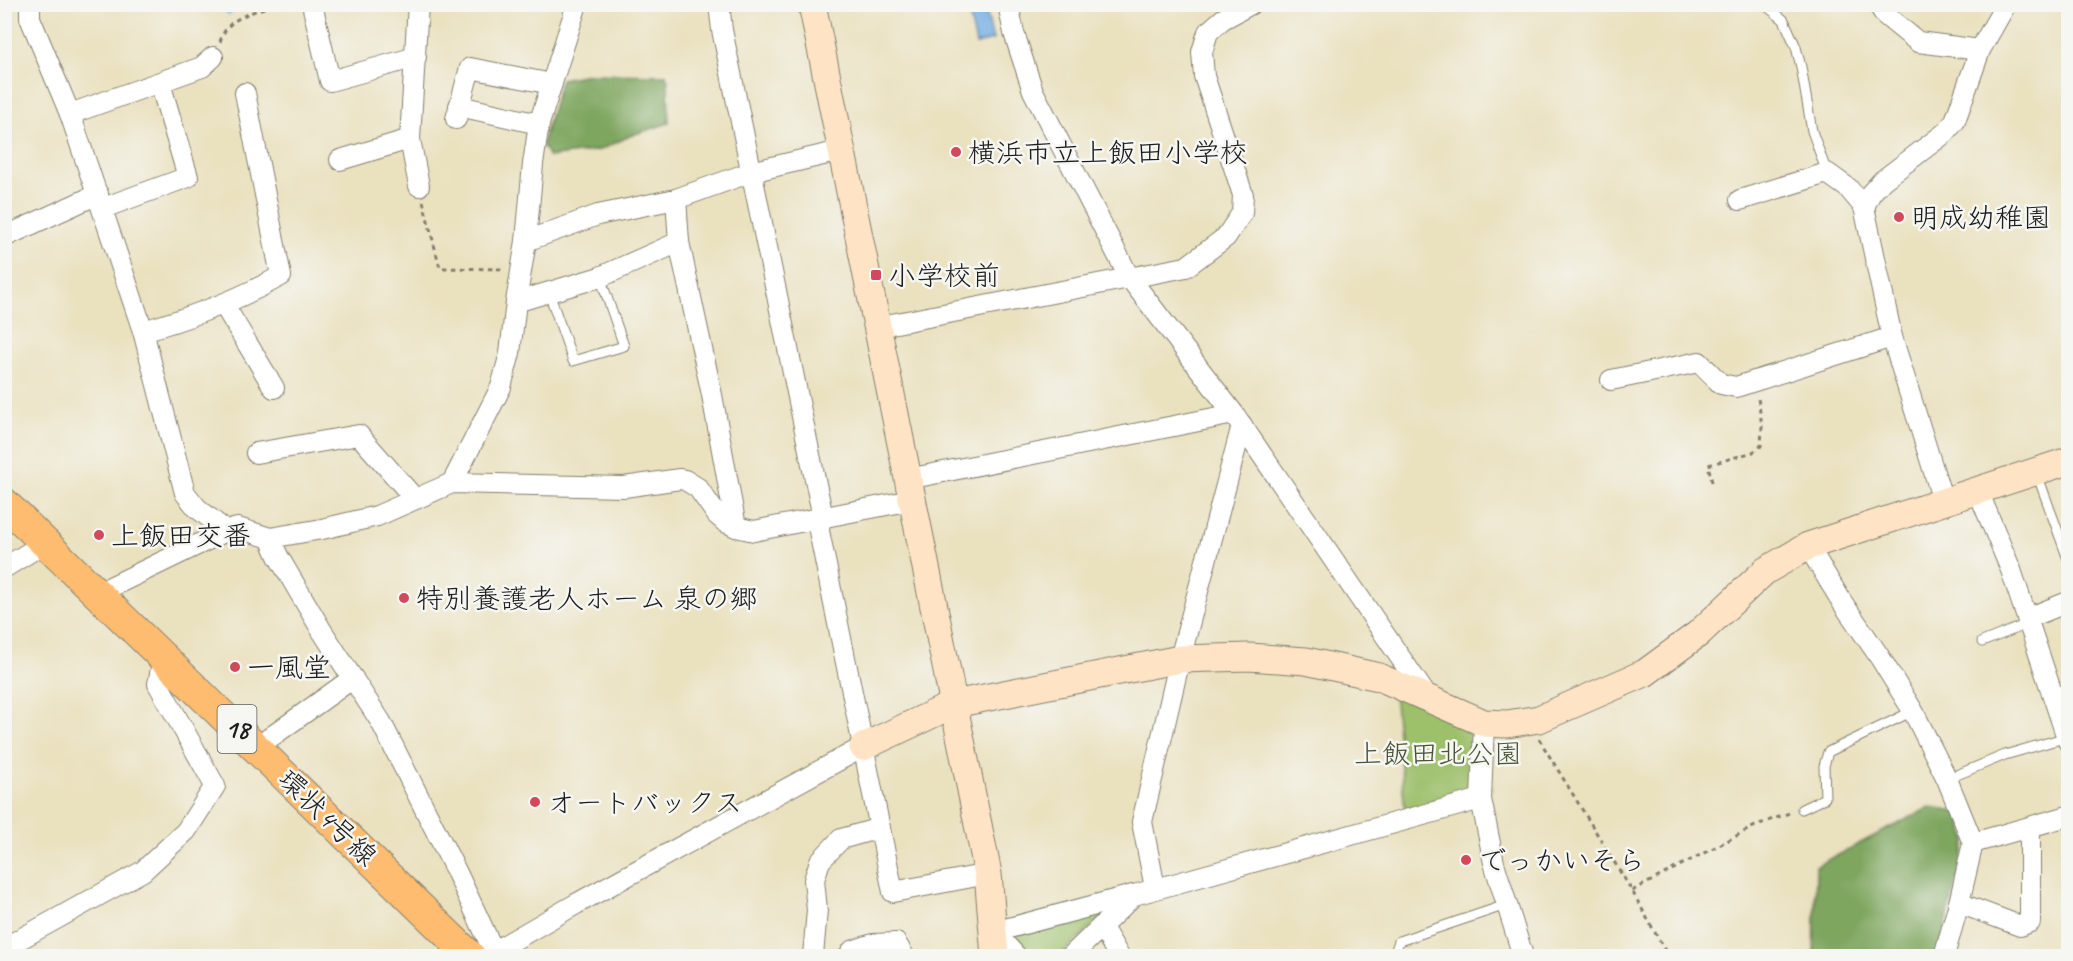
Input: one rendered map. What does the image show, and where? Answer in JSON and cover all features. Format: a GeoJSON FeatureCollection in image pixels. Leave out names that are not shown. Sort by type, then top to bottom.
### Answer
{"type":"FeatureCollection","features":[{"type":"Feature","properties":{"kind":"main road","name":"環状4号線"},"geometry":{"type":"LineString","coordinates":[[4,503],[98,592],[163,659],[483,955]]}},
{"type":"Feature","properties":{"kind":"street"},"geometry":{"type":"LineString","coordinates":[[30,4],[30,18],[70,114],[143,331],[185,493],[197,508],[226,531]]}},
{"type":"Feature","properties":{"kind":"street"},"geometry":{"type":"LineString","coordinates":[[312,4],[330,81],[416,57]]}},
{"type":"Feature","properties":{"kind":"street"},"geometry":{"type":"LineString","coordinates":[[418,4],[410,139],[419,186]]}},
{"type":"Feature","properties":{"kind":"street"},"geometry":{"type":"LineString","coordinates":[[452,483],[501,387],[510,353],[526,241],[539,124],[577,4]]}},
{"type":"Feature","properties":{"kind":"street"},"geometry":{"type":"LineString","coordinates":[[719,4],[722,30],[819,502],[819,531],[893,892],[988,874]]}},
{"type":"Feature","properties":{"kind":"street"},"geometry":{"type":"LineString","coordinates":[[812,4],[988,874],[995,944]]}},
{"type":"Feature","properties":{"kind":"street"},"geometry":{"type":"LineString","coordinates":[[1008,4],[1014,33],[1032,91],[1129,277],[1238,419],[1428,698]]}},
{"type":"Feature","properties":{"kind":"street"},"geometry":{"type":"LineString","coordinates":[[1878,4],[1885,15],[1918,42],[1980,50]]}},
{"type":"Feature","properties":{"kind":"street"},"geometry":{"type":"LineString","coordinates":[[1864,207],[1871,193],[1883,180],[1945,133],[1955,121],[1980,50],[2006,4]]}},
{"type":"Feature","properties":{"kind":"street"},"geometry":{"type":"LineString","coordinates":[[876,327],[1186,267],[1226,237],[1242,213],[1244,195],[1204,76],[1202,52],[1208,32],[1243,6]]}},
{"type":"Feature","properties":{"kind":"street"},"geometry":{"type":"LineString","coordinates":[[70,114],[202,67],[213,57]]}},
{"type":"Feature","properties":{"kind":"street"},"geometry":{"type":"LineString","coordinates":[[539,124],[457,112],[470,68],[552,84]]}},
{"type":"Feature","properties":{"kind":"street"},"geometry":{"type":"LineString","coordinates":[[4,237],[100,201],[188,177],[160,83]]}},
{"type":"Feature","properties":{"kind":"street"},"geometry":{"type":"LineString","coordinates":[[143,331],[224,305],[281,276],[245,93]]}},
{"type":"Feature","properties":{"kind":"street"},"geometry":{"type":"LineString","coordinates":[[340,160],[410,139]]}},
{"type":"Feature","properties":{"kind":"street"},"geometry":{"type":"LineString","coordinates":[[526,241],[598,215],[676,200],[751,172],[840,151]]}},
{"type":"Feature","properties":{"kind":"street"},"geometry":{"type":"LineString","coordinates":[[1740,200],[1827,173],[1848,188],[1864,207],[1892,337],[1944,504]]}},
{"type":"Feature","properties":{"kind":"street"},"geometry":{"type":"LineString","coordinates":[[676,200],[680,242],[712,395],[736,527]]}},
{"type":"Feature","properties":{"kind":"street"},"geometry":{"type":"LineString","coordinates":[[516,302],[600,277],[680,242]]}},
{"type":"Feature","properties":{"kind":"street"},"geometry":{"type":"LineString","coordinates":[[224,305],[274,388]]}},
{"type":"Feature","properties":{"kind":"street"},"geometry":{"type":"LineString","coordinates":[[1611,380],[1699,362],[1721,384],[1736,387],[1892,337]]}},
{"type":"Feature","properties":{"kind":"street"},"geometry":{"type":"LineString","coordinates":[[98,592],[226,531],[238,528],[270,538],[322,530],[376,516],[452,483],[624,487],[685,480],[698,488],[717,515],[725,522],[754,531],[819,520],[910,490],[1238,419]]}},
{"type":"Feature","properties":{"kind":"street"},"geometry":{"type":"LineString","coordinates":[[1155,888],[1142,822],[1238,419]]}},
{"type":"Feature","properties":{"kind":"street"},"geometry":{"type":"LineString","coordinates":[[255,453],[359,435],[415,499]]}},
{"type":"Feature","properties":{"kind":"street"},"geometry":{"type":"LineString","coordinates":[[270,538],[322,632],[381,722],[458,876],[483,955],[863,747],[954,704],[1180,659],[1249,657],[1306,661],[1379,677],[1484,723],[1507,724],[1528,721],[1572,706],[1645,673],[1698,634],[1765,571],[1808,546],[1944,504],[2068,461]]}},
{"type":"Feature","properties":{"kind":"street"},"geometry":{"type":"LineString","coordinates":[[1978,491],[2011,570],[2068,739]]}},
{"type":"Feature","properties":{"kind":"street"},"geometry":{"type":"LineString","coordinates":[[4,568],[46,542]]}},
{"type":"Feature","properties":{"kind":"street"},"geometry":{"type":"LineString","coordinates":[[1808,546],[1913,711],[1947,779],[1973,843],[1944,957]]}},
{"type":"Feature","properties":{"kind":"street"},"geometry":{"type":"LineString","coordinates":[[2029,621],[2068,602]]}},
{"type":"Feature","properties":{"kind":"street"},"geometry":{"type":"LineString","coordinates":[[4,948],[143,871],[186,831],[215,786],[158,684],[163,659]]}},
{"type":"Feature","properties":{"kind":"street"},"geometry":{"type":"LineString","coordinates":[[257,747],[353,678]]}},
{"type":"Feature","properties":{"kind":"street"},"geometry":{"type":"LineString","coordinates":[[1484,723],[1481,799],[1494,863],[1523,957]]}},
{"type":"Feature","properties":{"kind":"street"},"geometry":{"type":"LineString","coordinates":[[995,944],[1155,888],[1481,799]]}},
{"type":"Feature","properties":{"kind":"street"},"geometry":{"type":"LineString","coordinates":[[1973,843],[2068,816]]}},
{"type":"Feature","properties":{"kind":"street"},"geometry":{"type":"LineString","coordinates":[[1959,903],[2020,926],[2030,922],[2030,827]]}},
{"type":"Feature","properties":{"kind":"street"},"geometry":{"type":"LineString","coordinates":[[813,957],[817,910],[814,880],[820,861],[841,839],[880,828]]}},
{"type":"Feature","properties":{"kind":"street"},"geometry":{"type":"LineString","coordinates":[[1071,957],[1134,895]]}},
{"type":"Feature","properties":{"kind":"street"},"geometry":{"type":"LineString","coordinates":[[1102,927],[1119,957]]}},
{"type":"Feature","properties":{"kind":"street"},"geometry":{"type":"LineString","coordinates":[[849,957],[852,951],[873,944],[896,943],[904,957]]}},
{"type":"Feature","properties":{"kind":"street"},"geometry":{"type":"LineString","coordinates":[[995,944],[1016,957]]}},
{"type":"Feature","properties":{"kind":"lane"},"geometry":{"type":"LineString","coordinates":[[1764,4],[1784,20],[1796,47],[1812,131],[1827,173]]}},
{"type":"Feature","properties":{"kind":"lane"},"geometry":{"type":"LineString","coordinates":[[549,293],[573,361],[624,346],[600,277]]}},
{"type":"Feature","properties":{"kind":"lane"},"geometry":{"type":"LineString","coordinates":[[2036,471],[2068,559]]}},
{"type":"Feature","properties":{"kind":"lane"},"geometry":{"type":"LineString","coordinates":[[1982,642],[2029,621]]}},
{"type":"Feature","properties":{"kind":"lane"},"geometry":{"type":"LineString","coordinates":[[1802,809],[1824,798],[1824,766],[1827,752],[1913,711]]}},
{"type":"Feature","properties":{"kind":"lane"},"geometry":{"type":"LineString","coordinates":[[1947,779],[2005,755],[2068,739]]}},
{"type":"Feature","properties":{"kind":"lane"},"geometry":{"type":"LineString","coordinates":[[1398,957],[1396,950],[1399,941],[1506,905]]}},
{"type":"Feature","properties":{"kind":"path"},"geometry":{"type":"LineString","coordinates":[[213,57],[227,25],[275,4]]}},
{"type":"Feature","properties":{"kind":"path"},"geometry":{"type":"LineString","coordinates":[[419,186],[440,268],[521,269]]}},
{"type":"Feature","properties":{"kind":"path"},"geometry":{"type":"LineString","coordinates":[[1712,482],[1708,465],[1753,452],[1761,446],[1762,426],[1755,381]]}},
{"type":"Feature","properties":{"kind":"path"},"geometry":{"type":"LineString","coordinates":[[1528,721],[1632,891],[1668,957]]}},
{"type":"Feature","properties":{"kind":"path"},"geometry":{"type":"LineString","coordinates":[[1632,891],[1757,825],[1802,809]]}},
{"type":"Feature","properties":{"kind":"green space"},"geometry":{"type":"Polygon","coordinates":[[[590,74],[666,75],[669,123],[632,135],[600,150],[549,157],[542,144],[561,79],[590,74]]]}},
{"type":"Feature","properties":{"kind":"green space","name":"上飯田北公園"},"geometry":{"type":"Polygon","coordinates":[[[1394,692],[1478,727],[1473,789],[1405,810],[1394,692]]]}},
{"type":"Feature","properties":{"kind":"green space"},"geometry":{"type":"Polygon","coordinates":[[[1930,807],[1957,811],[1967,838],[1938,956],[1858,956],[1853,954],[1814,956],[1816,866],[1930,807]]]}},
{"type":"Feature","properties":{"kind":"green space"},"geometry":{"type":"Polygon","coordinates":[[[1113,907],[1059,956],[1030,956],[1017,934],[1113,907]]]}},
{"type":"Feature","properties":{"kind":"water"},"geometry":{"type":"Polygon","coordinates":[[[967,5],[985,5],[993,40],[976,44],[967,5]]]}},
{"type":"Feature","properties":{"kind":"waterway"},"geometry":{"type":"LineString","coordinates":[[221,4],[229,13]]}},
{"type":"Feature","properties":{"kind":"place","name":"横浜市立上飯田小学校"},"geometry":{"type":"Point","coordinates":[956,152]}},
{"type":"Feature","properties":{"kind":"place","name":"明成幼稚園"},"geometry":{"type":"Point","coordinates":[1899,217]}},
{"type":"Feature","properties":{"kind":"place","name":"小学校前"},"geometry":{"type":"Point","coordinates":[876,275]}},
{"type":"Feature","properties":{"kind":"place","name":"上飯田交番"},"geometry":{"type":"Point","coordinates":[99,535]}},
{"type":"Feature","properties":{"kind":"place","name":"特別養護老人ホーム 泉の郷"},"geometry":{"type":"Point","coordinates":[404,598]}},
{"type":"Feature","properties":{"kind":"place","name":"一風堂"},"geometry":{"type":"Point","coordinates":[235,667]}},
{"type":"Feature","properties":{"kind":"place","name":"オートバックス"},"geometry":{"type":"Point","coordinates":[535,802]}},
{"type":"Feature","properties":{"kind":"place","name":"でっかいそら"},"geometry":{"type":"Point","coordinates":[1466,860]}}]}
